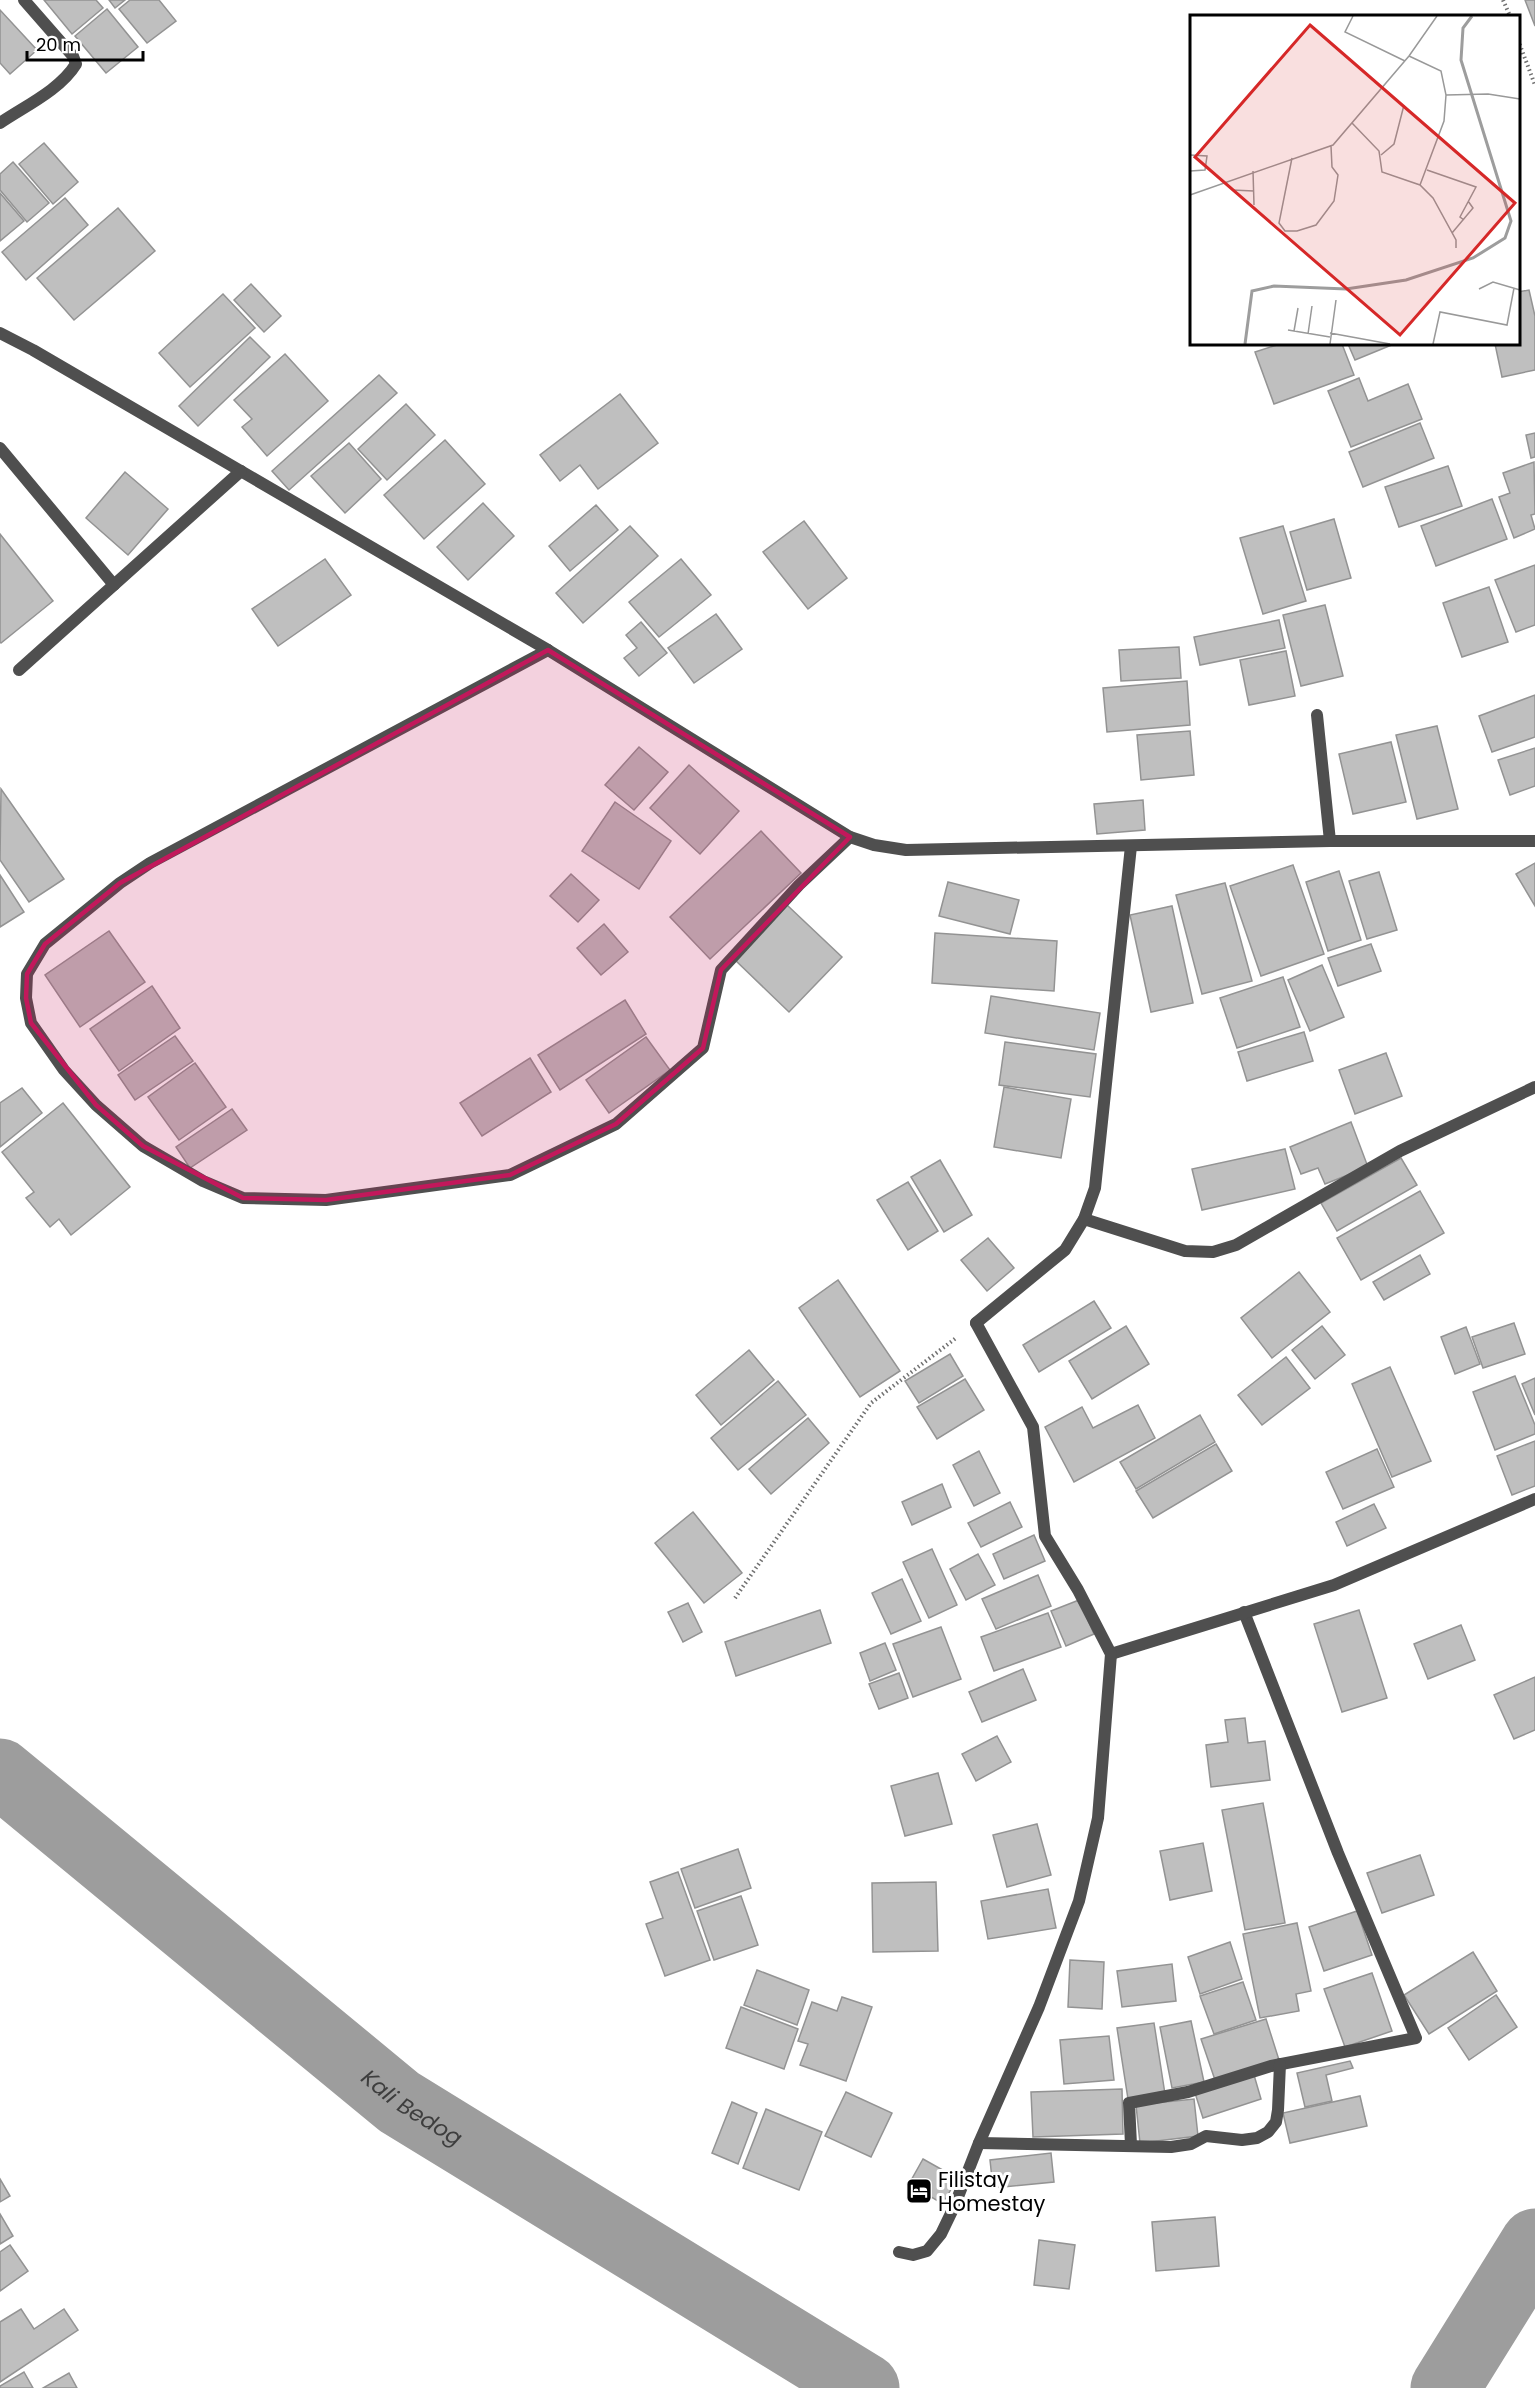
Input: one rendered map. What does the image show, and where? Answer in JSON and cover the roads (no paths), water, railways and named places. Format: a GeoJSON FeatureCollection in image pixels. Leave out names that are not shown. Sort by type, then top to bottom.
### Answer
{"type":"FeatureCollection","features":[{"type":"Feature","properties":{"kind":"street"},"geometry":{"type":"LineString","coordinates":[[0,123],[52,88],[70,74],[76,64],[73,56],[24,0]]}},
{"type":"Feature","properties":{"kind":"street"},"geometry":{"type":"LineString","coordinates":[[0,333],[548,650],[850,837],[874,845],[906,850],[1330,841],[1535,841]]}},
{"type":"Feature","properties":{"kind":"street"},"geometry":{"type":"LineString","coordinates":[[0,448],[114,585]]}},
{"type":"Feature","properties":{"kind":"street"},"geometry":{"type":"LineString","coordinates":[[19,670],[241,471]]}},
{"type":"Feature","properties":{"kind":"street"},"geometry":{"type":"LineString","coordinates":[[548,650],[150,863],[120,883],[45,944],[27,974],[26,998],[31,1023],[64,1070],[96,1105],[143,1146],[203,1181],[243,1198],[326,1200],[510,1175],[616,1124],[703,1047],[721,970],[799,885],[850,837]]}},
{"type":"Feature","properties":{"kind":"street"},"geometry":{"type":"LineString","coordinates":[[1317,716],[1330,841]]}},
{"type":"Feature","properties":{"kind":"street"},"geometry":{"type":"LineString","coordinates":[[899,2252],[913,2255],[927,2251],[941,2234],[954,2208],[978,2143],[1039,2007],[1079,1901],[1098,1818],[1111,1654],[1078,1590],[1045,1536],[1033,1427],[976,1323],[1065,1250],[1084,1219],[1095,1188],[1131,846]]}},
{"type":"Feature","properties":{"kind":"street"},"geometry":{"type":"LineString","coordinates":[[1084,1219],[1185,1251],[1213,1252],[1228,1248],[1268,1228],[1332,1188],[1400,1151],[1535,1087]]}},
{"type":"Feature","properties":{"kind":"street"},"geometry":{"type":"LineString","coordinates":[[1111,1654],[1334,1585],[1535,1499]]}},
{"type":"Feature","properties":{"kind":"street"},"geometry":{"type":"LineString","coordinates":[[1131,2145],[1129,2103],[1188,2092],[1280,2064],[1416,2038],[1338,1853],[1244,1612]]}},
{"type":"Feature","properties":{"kind":"street"},"geometry":{"type":"LineString","coordinates":[[978,2143],[1171,2147],[1191,2144],[1206,2136],[1257,2139],[1268,2132],[1276,2122],[1280,2064]]}},
{"type":"Feature","properties":{"kind":"waterway","name":"Kali Bedog"},"geometry":{"type":"LineString","coordinates":[[0,1773],[399,2102],[865,2388]]}},
{"type":"Feature","properties":{"kind":"waterway","name":"Kali Bedog"},"geometry":{"type":"LineString","coordinates":[[1445,2388],[1535,2243]]}},
{"type":"Feature","properties":{"kind":"place","name":"Filistay Homestay"},"geometry":{"type":"Point","coordinates":[919,2191]}}]}
